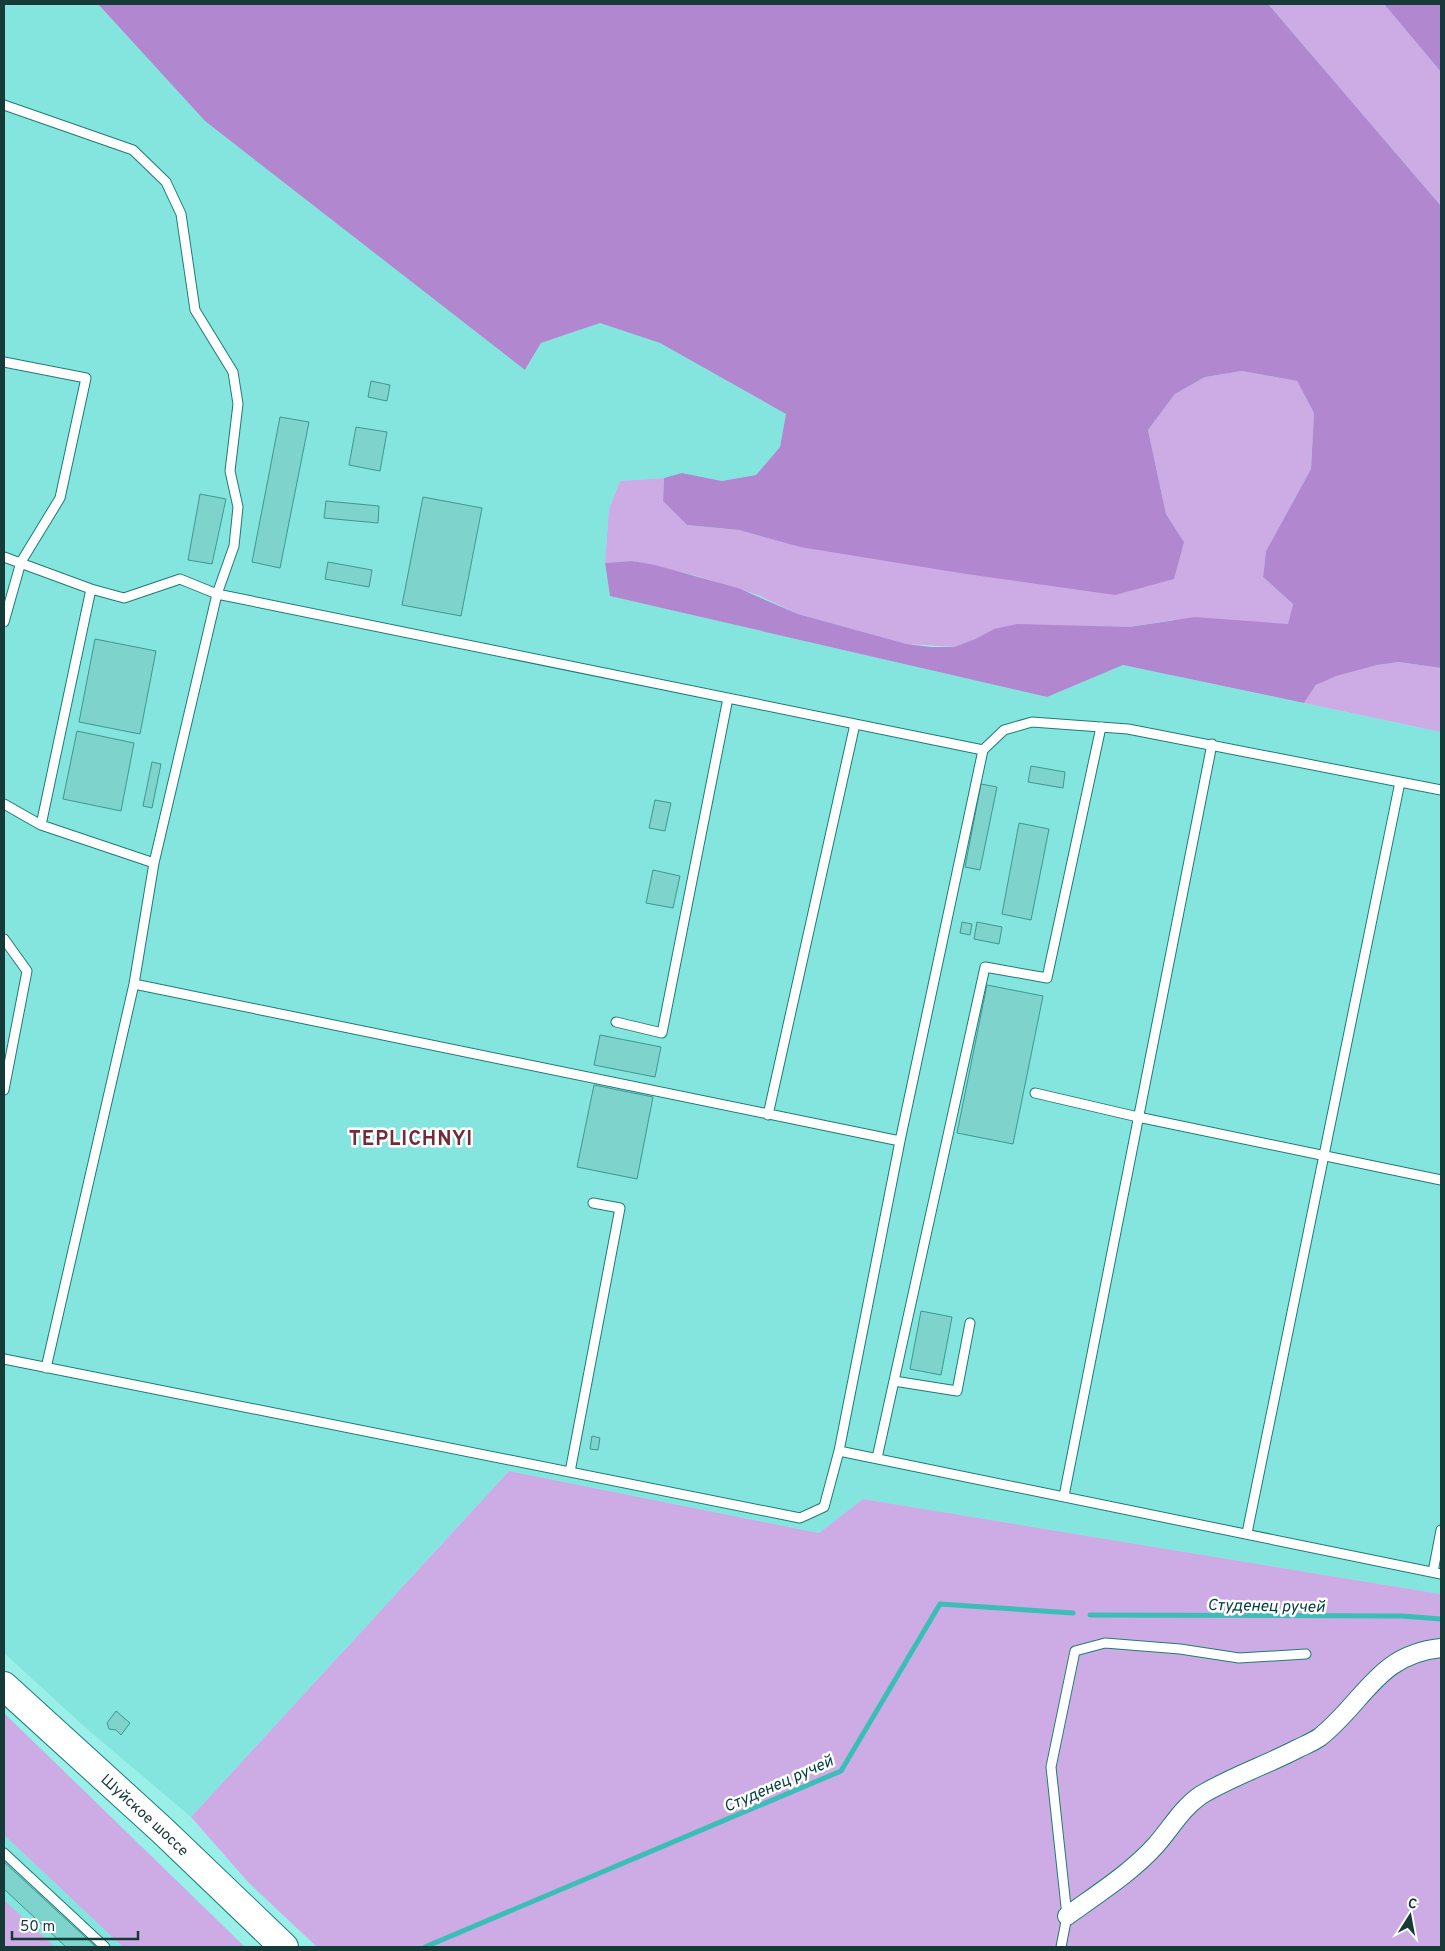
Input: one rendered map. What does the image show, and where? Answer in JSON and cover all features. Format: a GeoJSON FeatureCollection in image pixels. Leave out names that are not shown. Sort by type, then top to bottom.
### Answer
{"type":"FeatureCollection","features":[{"type":"Feature","properties":{"kind":"main road","name":"Шуйское шоссе"},"geometry":{"type":"LineString","coordinates":[[4,1686],[163,1831],[284,1947]]}},
{"type":"Feature","properties":{"kind":"street"},"geometry":{"type":"LineString","coordinates":[[1067,1916],[1156,1845],[1173,1822],[1199,1796],[1319,1738],[1348,1712],[1377,1676],[1396,1660],[1420,1651],[1441,1648]]}},
{"type":"Feature","properties":{"kind":"lane"},"geometry":{"type":"LineString","coordinates":[[4,105],[133,150],[166,182],[181,214],[195,310],[233,372],[238,404],[230,471],[238,507],[234,546],[217,594],[154,863],[134,984],[46,1368]]}},
{"type":"Feature","properties":{"kind":"lane"},"geometry":{"type":"LineString","coordinates":[[4,362],[86,378],[60,498],[21,562],[4,622]]}},
{"type":"Feature","properties":{"kind":"lane"},"geometry":{"type":"LineString","coordinates":[[4,557],[91,589],[124,598],[180,579],[217,594],[983,750]]}},
{"type":"Feature","properties":{"kind":"lane"},"geometry":{"type":"LineString","coordinates":[[41,825],[91,589]]}},
{"type":"Feature","properties":{"kind":"lane"},"geometry":{"type":"LineString","coordinates":[[616,1022],[662,1033],[728,698]]}},
{"type":"Feature","properties":{"kind":"lane"},"geometry":{"type":"LineString","coordinates":[[4,1359],[800,1518],[824,1507],[839,1451],[900,1141],[983,750],[1004,730],[1032,722],[1128,728],[1441,790]]}},
{"type":"Feature","properties":{"kind":"lane"},"geometry":{"type":"LineString","coordinates":[[768,1115],[855,724]]}},
{"type":"Feature","properties":{"kind":"lane"},"geometry":{"type":"LineString","coordinates":[[876,1458],[985,967],[1047,978],[1101,727]]}},
{"type":"Feature","properties":{"kind":"lane"},"geometry":{"type":"LineString","coordinates":[[1064,1496],[1212,744]]}},
{"type":"Feature","properties":{"kind":"lane"},"geometry":{"type":"LineString","coordinates":[[1247,1533],[1400,782]]}},
{"type":"Feature","properties":{"kind":"lane"},"geometry":{"type":"LineString","coordinates":[[4,804],[41,825],[154,863]]}},
{"type":"Feature","properties":{"kind":"lane"},"geometry":{"type":"LineString","coordinates":[[4,939],[27,971],[4,1090]]}},
{"type":"Feature","properties":{"kind":"lane"},"geometry":{"type":"LineString","coordinates":[[134,984],[900,1141]]}},
{"type":"Feature","properties":{"kind":"lane"},"geometry":{"type":"LineString","coordinates":[[1035,1092],[1138,1117],[1441,1180]]}},
{"type":"Feature","properties":{"kind":"lane"},"geometry":{"type":"LineString","coordinates":[[570,1472],[620,1208],[593,1203]]}},
{"type":"Feature","properties":{"kind":"lane"},"geometry":{"type":"LineString","coordinates":[[894,1381],[957,1391],[970,1323]]}},
{"type":"Feature","properties":{"kind":"lane"},"geometry":{"type":"LineString","coordinates":[[839,1451],[1437,1573],[1441,1530]]}},
{"type":"Feature","properties":{"kind":"lane"},"geometry":{"type":"LineString","coordinates":[[1061,1947],[1067,1916],[1051,1767],[1075,1651],[1105,1643],[1180,1649],[1239,1658],[1306,1654]]}},
{"type":"Feature","properties":{"kind":"lane"},"geometry":{"type":"LineString","coordinates":[[4,1854],[105,1947]]}},
{"type":"Feature","properties":{"kind":"shaded area"},"geometry":{"type":"Polygon","coordinates":[[[4,4],[98,4],[205,121],[526,370],[541,343],[600,323],[660,343],[786,414],[780,447],[756,475],[722,481],[682,473],[664,478],[620,481],[609,509],[605,563],[610,596],[1047,697],[1123,665],[1441,732],[1441,1594],[863,1499],[819,1533],[509,1471],[191,1817],[86,1728],[4,1653],[4,4]]]}},
{"type":"Feature","properties":{"kind":"shaded area"},"geometry":{"type":"Polygon","coordinates":[[[98,4],[1268,4],[1441,206],[1441,668],[1399,662],[1377,665],[1336,676],[1316,685],[1304,703],[1123,665],[1047,697],[610,596],[605,563],[632,561],[655,565],[738,588],[798,614],[907,644],[931,647],[954,647],[994,629],[1017,624],[1129,627],[1195,617],[1288,624],[1293,604],[1263,577],[1266,551],[1311,469],[1314,413],[1297,381],[1242,371],[1205,377],[1175,394],[1148,430],[1166,514],[1184,542],[1174,579],[1115,595],[966,574],[800,547],[739,530],[687,525],[663,501],[664,478],[682,473],[722,481],[756,475],[780,447],[786,414],[660,343],[600,323],[541,343],[525,370],[205,121],[98,4]]]}},
{"type":"Feature","properties":{"kind":"shaded area"},"geometry":{"type":"Polygon","coordinates":[[[1268,4],[1384,4],[1441,72],[1441,206],[1268,4]]]}},
{"type":"Feature","properties":{"kind":"shaded area"},"geometry":{"type":"Polygon","coordinates":[[[1384,4],[1441,4],[1441,72],[1384,4]]]}},
{"type":"Feature","properties":{"kind":"shaded area"},"geometry":{"type":"Polygon","coordinates":[[[1242,371],[1297,381],[1314,413],[1311,469],[1266,551],[1263,577],[1293,604],[1288,624],[1173,620],[1129,627],[994,629],[954,647],[907,644],[798,614],[758,595],[697,576],[632,561],[605,563],[609,509],[620,481],[664,478],[663,501],[687,525],[739,530],[800,547],[1184,542],[1166,514],[1148,430],[1175,394],[1205,377],[1242,371]]]}},
{"type":"Feature","properties":{"kind":"shaded area"},"geometry":{"type":"Polygon","coordinates":[[[1399,662],[1441,668],[1441,732],[1304,703],[1315,687],[1331,677],[1368,667],[1399,662]]]}},
{"type":"Feature","properties":{"kind":"shaded area"},"geometry":{"type":"Polygon","coordinates":[[[509,1471],[819,1533],[863,1499],[1441,1594],[1441,1947],[317,1947],[248,1882],[191,1817],[509,1471]]]}},
{"type":"Feature","properties":{"kind":"shaded area"},"geometry":{"type":"Polygon","coordinates":[[[4,1713],[245,1947],[123,1947],[4,1835],[4,1713]]]}},
{"type":"Feature","properties":{"kind":"shaded area"},"geometry":{"type":"Polygon","coordinates":[[[4,1835],[123,1947],[55,1947],[4,1900],[4,1835]]]}},
{"type":"Feature","properties":{"kind":"shaded area"},"geometry":{"type":"Polygon","coordinates":[[[4,1900],[55,1947],[4,1947],[4,1900]]]}},
{"type":"Feature","properties":{"kind":"building"},"geometry":{"type":"Polygon","coordinates":[[[371,381],[390,385],[387,401],[368,397],[371,381]]]}},
{"type":"Feature","properties":{"kind":"building"},"geometry":{"type":"Polygon","coordinates":[[[280,417],[309,422],[280,568],[252,562],[280,417]]]}},
{"type":"Feature","properties":{"kind":"building"},"geometry":{"type":"Polygon","coordinates":[[[356,427],[387,432],[380,471],[349,465],[356,427]]]}},
{"type":"Feature","properties":{"kind":"building"},"geometry":{"type":"Polygon","coordinates":[[[200,494],[226,499],[212,564],[188,560],[200,494]]]}},
{"type":"Feature","properties":{"kind":"building"},"geometry":{"type":"Polygon","coordinates":[[[423,497],[482,508],[461,616],[402,605],[423,497]]]}},
{"type":"Feature","properties":{"kind":"building"},"geometry":{"type":"Polygon","coordinates":[[[326,501],[379,506],[378,523],[324,518],[326,501]]]}},
{"type":"Feature","properties":{"kind":"building"},"geometry":{"type":"Polygon","coordinates":[[[328,562],[372,570],[369,587],[325,579],[328,562]]]}},
{"type":"Feature","properties":{"kind":"building"},"geometry":{"type":"Polygon","coordinates":[[[95,639],[156,651],[140,734],[79,722],[95,639]]]}},
{"type":"Feature","properties":{"kind":"building"},"geometry":{"type":"Polygon","coordinates":[[[77,731],[134,743],[121,811],[63,799],[77,731]]]}},
{"type":"Feature","properties":{"kind":"building"},"geometry":{"type":"Polygon","coordinates":[[[152,762],[161,764],[152,808],[143,806],[152,762]]]}},
{"type":"Feature","properties":{"kind":"building"},"geometry":{"type":"Polygon","coordinates":[[[1031,766],[1065,772],[1063,788],[1028,782],[1031,766]]]}},
{"type":"Feature","properties":{"kind":"building"},"geometry":{"type":"Polygon","coordinates":[[[981,784],[997,787],[980,870],[965,867],[981,784]]]}},
{"type":"Feature","properties":{"kind":"building"},"geometry":{"type":"Polygon","coordinates":[[[655,800],[671,803],[665,831],[649,828],[655,800]]]}},
{"type":"Feature","properties":{"kind":"building"},"geometry":{"type":"Polygon","coordinates":[[[1019,823],[1049,829],[1031,920],[1002,914],[1019,823]]]}},
{"type":"Feature","properties":{"kind":"building"},"geometry":{"type":"Polygon","coordinates":[[[653,870],[680,876],[673,908],[646,903],[653,870]]]}},
{"type":"Feature","properties":{"kind":"building"},"geometry":{"type":"Polygon","coordinates":[[[962,922],[972,924],[970,935],[960,933],[962,922]]]}},
{"type":"Feature","properties":{"kind":"building"},"geometry":{"type":"Polygon","coordinates":[[[977,922],[1002,927],[999,944],[974,939],[977,922]]]}},
{"type":"Feature","properties":{"kind":"building"},"geometry":{"type":"Polygon","coordinates":[[[987,985],[1043,996],[1013,1144],[957,1133],[987,985]]]}},
{"type":"Feature","properties":{"kind":"building"},"geometry":{"type":"Polygon","coordinates":[[[600,1035],[661,1047],[655,1077],[594,1065],[600,1035]]]}},
{"type":"Feature","properties":{"kind":"building"},"geometry":{"type":"Polygon","coordinates":[[[594,1085],[653,1097],[637,1179],[577,1167],[594,1085]]]}},
{"type":"Feature","properties":{"kind":"building"},"geometry":{"type":"Polygon","coordinates":[[[921,1311],[952,1317],[941,1375],[910,1369],[921,1311]]]}},
{"type":"Feature","properties":{"kind":"building"},"geometry":{"type":"Polygon","coordinates":[[[592,1436],[600,1438],[598,1450],[590,1449],[592,1436]]]}},
{"type":"Feature","properties":{"kind":"building"},"geometry":{"type":"Polygon","coordinates":[[[116,1711],[130,1723],[121,1735],[116,1730],[109,1729],[107,1723],[116,1711]]]}},
{"type":"Feature","properties":{"kind":"building"},"geometry":{"type":"Polygon","coordinates":[[[4,1862],[96,1947],[66,1947],[4,1889],[4,1862]]]}},
{"type":"Feature","properties":{"kind":"waterway","name":"Студенец ручей"},"geometry":{"type":"LineString","coordinates":[[425,1947],[841,1771],[940,1604],[1073,1613]]}},
{"type":"Feature","properties":{"kind":"waterway","name":"Студенец ручей"},"geometry":{"type":"LineString","coordinates":[[1090,1615],[1402,1616],[1441,1619]]}},
{"type":"Feature","properties":{"kind":"district","name":"TEPLICHNYI"},"geometry":{"type":"Point","coordinates":[411,1138]}}]}
